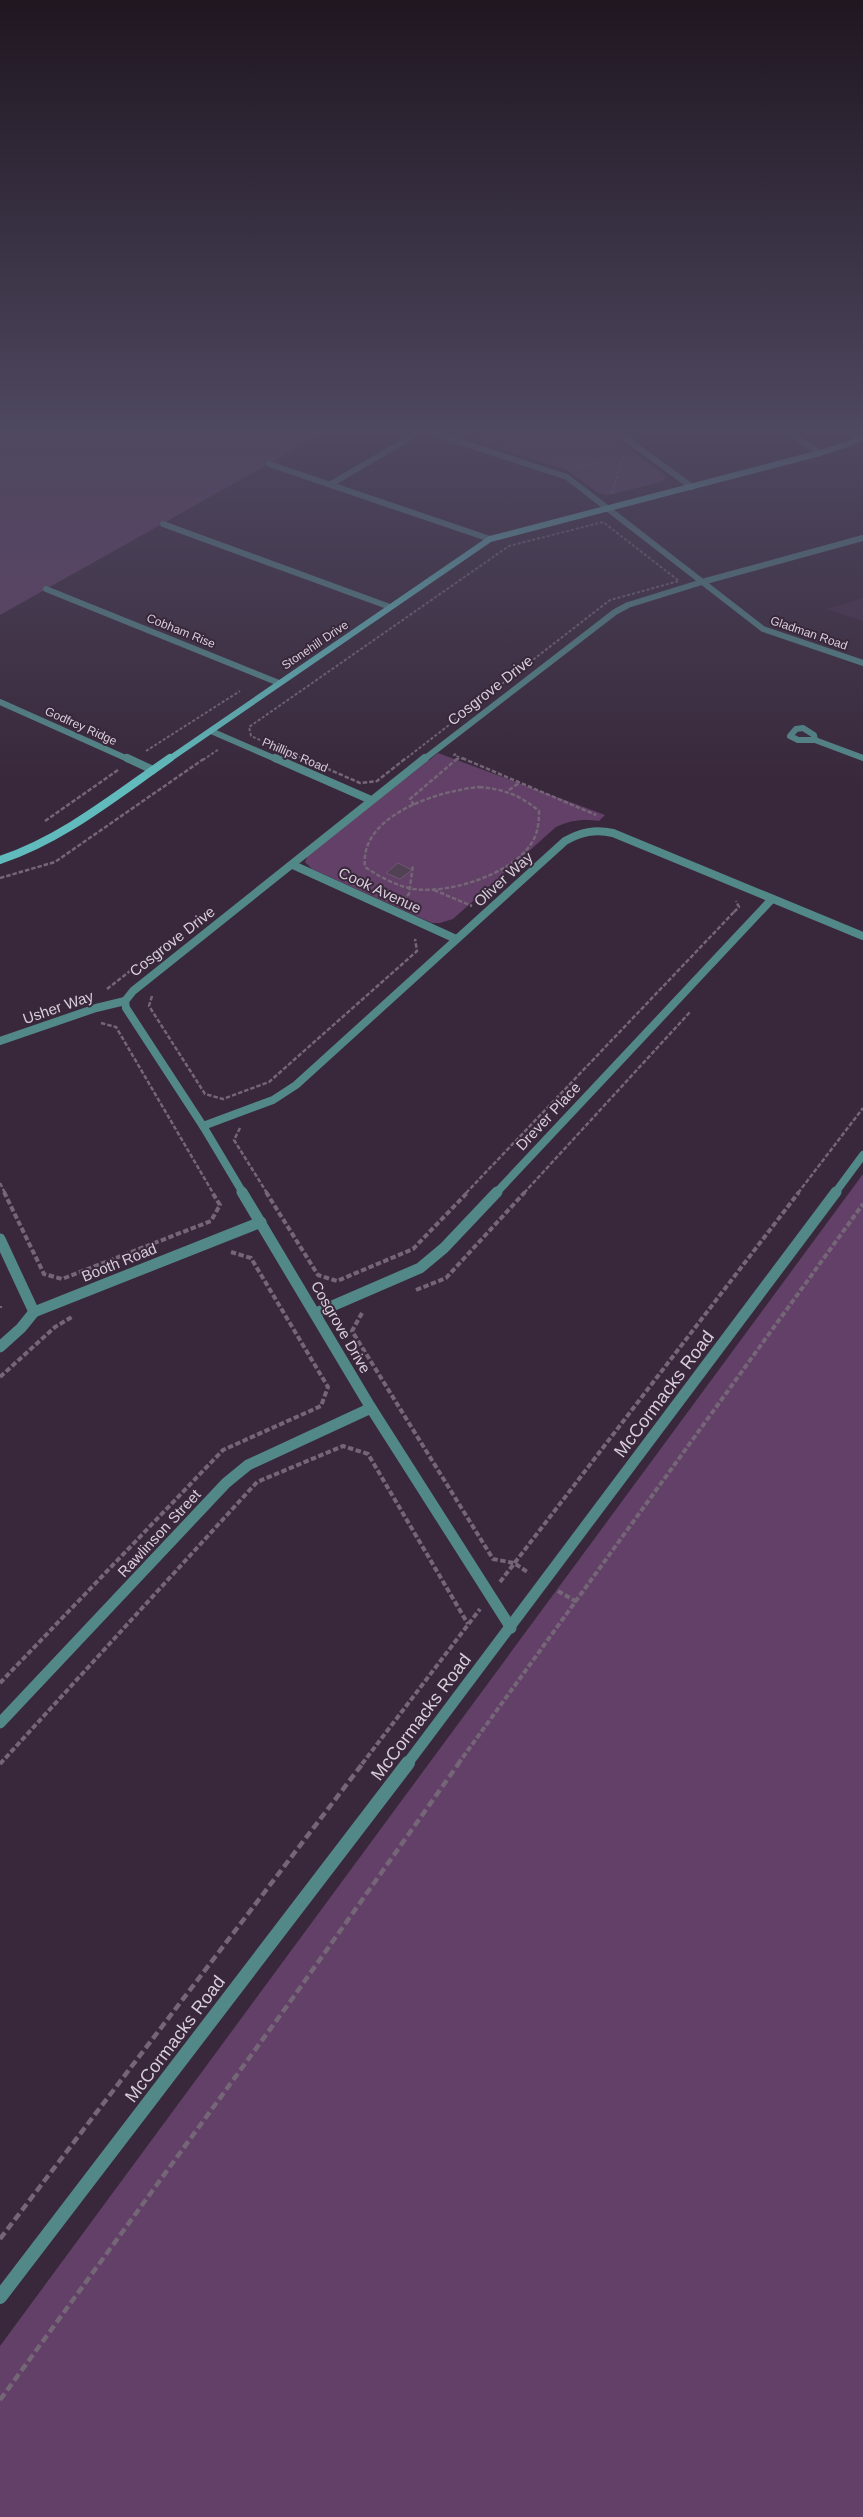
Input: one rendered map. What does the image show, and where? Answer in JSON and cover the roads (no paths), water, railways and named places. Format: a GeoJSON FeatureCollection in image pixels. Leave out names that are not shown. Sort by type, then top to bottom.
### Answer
{"type":"FeatureCollection","features":[{"type":"Feature","properties":{"kind":"street"},"geometry":{"type":"LineString","coordinates":[[227,547],[390,607]]}},
{"type":"Feature","properties":{"kind":"street","name":"Stonehill Drive"},"geometry":{"type":"LineString","coordinates":[[0,860],[24,852],[58,835],[478,547]]}},
{"type":"Feature","properties":{"kind":"street","name":"Gladman Road"},"geometry":{"type":"LineString","coordinates":[[659,547],[764,629],[863,663]]}},
{"type":"Feature","properties":{"kind":"street","name":"Cosgrove Drive"},"geometry":{"type":"LineString","coordinates":[[511,1628],[371,1408],[203,1126],[126,1008],[125,1001],[133,991],[293,865],[371,800],[615,612],[628,605],[702,582],[828,547]]}},
{"type":"Feature","properties":{"kind":"street","name":"Cobham Rise"},"geometry":{"type":"LineString","coordinates":[[46,589],[279,683]]}},
{"type":"Feature","properties":{"kind":"street","name":"Godfrey Ridge"},"geometry":{"type":"LineString","coordinates":[[0,702],[153,770]]}},
{"type":"Feature","properties":{"kind":"street","name":"Phillips Road"},"geometry":{"type":"LineString","coordinates":[[211,731],[371,800]]}},
{"type":"Feature","properties":{"kind":"street"},"geometry":{"type":"LineString","coordinates":[[815,740],[863,758]]}},
{"type":"Feature","properties":{"kind":"street","name":"Oliver Way"},"geometry":{"type":"LineString","coordinates":[[203,1126],[273,1100],[296,1085],[565,841],[580,832],[597,829],[613,833],[863,936]]}},
{"type":"Feature","properties":{"kind":"street","name":"Cook Avenue"},"geometry":{"type":"LineString","coordinates":[[293,865],[456,939]]}},
{"type":"Feature","properties":{"kind":"street","name":"Drever Place"},"geometry":{"type":"LineString","coordinates":[[316,1313],[420,1268],[444,1248],[772,898]]}},
{"type":"Feature","properties":{"kind":"street","name":"Usher Way"},"geometry":{"type":"LineString","coordinates":[[0,1041],[96,1008],[125,1001]]}},
{"type":"Feature","properties":{"kind":"street","name":"McCormacks Road"},"geometry":{"type":"LineString","coordinates":[[0,2297],[511,1628],[863,1155]]}},
{"type":"Feature","properties":{"kind":"street","name":"Booth Road"},"geometry":{"type":"LineString","coordinates":[[0,1347],[21,1328],[34,1312],[261,1222]]}},
{"type":"Feature","properties":{"kind":"street"},"geometry":{"type":"LineString","coordinates":[[0,1239],[34,1312]]}},
{"type":"Feature","properties":{"kind":"street","name":"Rawlinson Street"},"geometry":{"type":"LineString","coordinates":[[0,1723],[226,1483],[248,1466],[371,1408]]}}]}
